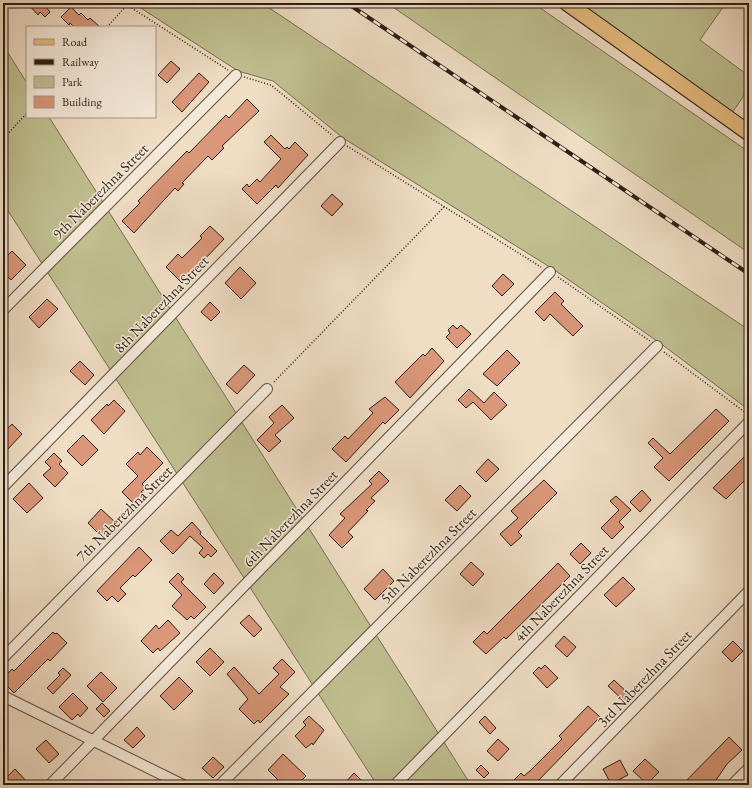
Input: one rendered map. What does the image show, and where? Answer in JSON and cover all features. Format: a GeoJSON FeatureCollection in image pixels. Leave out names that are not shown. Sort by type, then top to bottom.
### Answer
{"type":"FeatureCollection","features":[{"type":"Feature","properties":{"kind":"main road"},"geometry":{"type":"LineString","coordinates":[[570,4],[749,133]]}},
{"type":"Feature","properties":{"kind":"street","name":"9th Naberezhna Street"},"geometry":{"type":"LineString","coordinates":[[3,310],[236,75]]}},
{"type":"Feature","properties":{"kind":"street","name":"8th Naberezhna Street"},"geometry":{"type":"LineString","coordinates":[[3,487],[340,142]]}},
{"type":"Feature","properties":{"kind":"street","name":"6th Naberezhna Street"},"geometry":{"type":"LineString","coordinates":[[50,785],[550,272]]}},
{"type":"Feature","properties":{"kind":"street","name":"5th Naberezhna Street"},"geometry":{"type":"LineString","coordinates":[[220,785],[657,346]]}},
{"type":"Feature","properties":{"kind":"street","name":"7th Naberezhna Street"},"geometry":{"type":"LineString","coordinates":[[3,658],[267,389]]}},
{"type":"Feature","properties":{"kind":"street","name":"4th Naberezhna Street"},"geometry":{"type":"LineString","coordinates":[[395,785],[749,422]]}},
{"type":"Feature","properties":{"kind":"street","name":"3rd Naberezhna Street"},"geometry":{"type":"LineString","coordinates":[[560,785],[749,591]]}},
{"type":"Feature","properties":{"kind":"street"},"geometry":{"type":"LineString","coordinates":[[3,696],[183,785]]}},
{"type":"Feature","properties":{"kind":"street"},"geometry":{"type":"LineString","coordinates":[[732,785],[749,768]]}},
{"type":"Feature","properties":{"kind":"path"},"geometry":{"type":"LineString","coordinates":[[124,3],[236,75],[271,85],[340,142],[550,272],[657,346],[749,415]]}},
{"type":"Feature","properties":{"kind":"path"},"geometry":{"type":"LineString","coordinates":[[108,26],[127,5]]}},
{"type":"Feature","properties":{"kind":"path"},"geometry":{"type":"LineString","coordinates":[[3,139],[26,114]]}},
{"type":"Feature","properties":{"kind":"path"},"geometry":{"type":"LineString","coordinates":[[267,389],[444,206]]}},
{"type":"Feature","properties":{"kind":"green space"},"geometry":{"type":"Polygon","coordinates":[[[133,3],[262,3],[749,330],[749,410],[660,343],[553,269],[343,138],[273,81],[238,71],[133,3]]]}},
{"type":"Feature","properties":{"kind":"green space"},"geometry":{"type":"Polygon","coordinates":[[[387,3],[533,3],[749,152],[749,253],[387,3]]]}},
{"type":"Feature","properties":{"kind":"green space"},"geometry":{"type":"Polygon","coordinates":[[[578,3],[726,3],[700,40],[749,76],[749,88],[732,113],[578,3]]]}},
{"type":"Feature","properties":{"kind":"green space"},"geometry":{"type":"Polygon","coordinates":[[[3,45],[26,81],[26,118],[50,118],[471,785],[377,785],[3,203],[3,45]]]}},
{"type":"Feature","properties":{"kind":"building"},"geometry":{"type":"Polygon","coordinates":[[[27,3],[50,3],[46,7],[50,12],[45,17],[40,12],[38,15],[27,3]]]}},
{"type":"Feature","properties":{"kind":"building"},"geometry":{"type":"Polygon","coordinates":[[[71,7],[79,15],[81,13],[88,20],[90,18],[99,26],[73,26],[70,23],[69,25],[61,17],[71,7]]]}},
{"type":"Feature","properties":{"kind":"building"},"geometry":{"type":"Polygon","coordinates":[[[171,61],[180,69],[167,83],[158,75],[171,61]]]}},
{"type":"Feature","properties":{"kind":"building"},"geometry":{"type":"Polygon","coordinates":[[[199,73],[209,82],[182,112],[172,102],[199,73]]]}},
{"type":"Feature","properties":{"kind":"building"},"geometry":{"type":"Polygon","coordinates":[[[247,99],[259,111],[222,146],[224,148],[212,160],[208,156],[182,183],[184,184],[178,191],[175,188],[134,233],[122,221],[140,203],[138,201],[187,151],[189,153],[226,115],[229,118],[247,99]]]}},
{"type":"Feature","properties":{"kind":"building"},"geometry":{"type":"Polygon","coordinates":[[[271,135],[285,149],[287,147],[289,149],[295,142],[308,155],[278,188],[276,185],[257,204],[242,189],[247,184],[249,187],[257,179],[260,182],[281,159],[264,142],[271,135]]]}},
{"type":"Feature","properties":{"kind":"building"},"geometry":{"type":"Polygon","coordinates":[[[332,194],[343,204],[332,216],[321,206],[332,194]]]}},
{"type":"Feature","properties":{"kind":"building"},"geometry":{"type":"Polygon","coordinates":[[[210,226],[224,239],[182,283],[166,267],[178,254],[182,258],[202,238],[200,236],[210,226]]]}},
{"type":"Feature","properties":{"kind":"building"},"geometry":{"type":"Polygon","coordinates":[[[12,251],[26,265],[11,280],[3,272],[3,260],[12,251]]]}},
{"type":"Feature","properties":{"kind":"building"},"geometry":{"type":"Polygon","coordinates":[[[240,267],[256,283],[241,299],[225,283],[240,267]]]}},
{"type":"Feature","properties":{"kind":"building"},"geometry":{"type":"Polygon","coordinates":[[[503,274],[514,284],[502,296],[492,286],[503,274]]]}},
{"type":"Feature","properties":{"kind":"building"},"geometry":{"type":"Polygon","coordinates":[[[555,292],[564,301],[561,304],[583,326],[573,336],[550,314],[544,321],[535,312],[555,292]]]}},
{"type":"Feature","properties":{"kind":"building"},"geometry":{"type":"Polygon","coordinates":[[[47,299],[58,309],[39,328],[29,317],[47,299]]]}},
{"type":"Feature","properties":{"kind":"building"},"geometry":{"type":"Polygon","coordinates":[[[210,302],[220,312],[211,321],[201,312],[210,302]]]}},
{"type":"Feature","properties":{"kind":"building"},"geometry":{"type":"Polygon","coordinates":[[[453,325],[457,329],[461,325],[471,334],[457,348],[446,337],[450,333],[448,330],[453,325]]]}},
{"type":"Feature","properties":{"kind":"building"},"geometry":{"type":"Polygon","coordinates":[[[432,348],[444,361],[410,398],[395,382],[423,354],[425,356],[432,348]]]}},
{"type":"Feature","properties":{"kind":"building"},"geometry":{"type":"Polygon","coordinates":[[[507,350],[520,363],[497,386],[483,374],[507,350]]]}},
{"type":"Feature","properties":{"kind":"building"},"geometry":{"type":"Polygon","coordinates":[[[80,361],[94,375],[85,385],[70,371],[80,361]]]}},
{"type":"Feature","properties":{"kind":"building"},"geometry":{"type":"Polygon","coordinates":[[[244,365],[255,375],[237,394],[226,384],[244,365]]]}},
{"type":"Feature","properties":{"kind":"building"},"geometry":{"type":"Polygon","coordinates":[[[469,389],[484,403],[494,392],[507,405],[491,420],[473,402],[466,408],[458,400],[469,389]]]}},
{"type":"Feature","properties":{"kind":"building"},"geometry":{"type":"Polygon","coordinates":[[[385,397],[399,410],[385,424],[383,422],[346,462],[332,449],[345,436],[348,439],[373,413],[369,409],[385,397]]]}},
{"type":"Feature","properties":{"kind":"building"},"geometry":{"type":"Polygon","coordinates":[[[114,400],[125,411],[104,434],[91,420],[107,404],[108,406],[114,400]]]}},
{"type":"Feature","properties":{"kind":"building"},"geometry":{"type":"Polygon","coordinates":[[[282,405],[294,418],[275,435],[281,441],[269,452],[257,440],[274,423],[269,417],[282,405]]]}},
{"type":"Feature","properties":{"kind":"building"},"geometry":{"type":"Polygon","coordinates":[[[716,409],[729,421],[669,481],[654,467],[663,458],[648,443],[653,438],[670,454],[716,409]]]}},
{"type":"Feature","properties":{"kind":"building"},"geometry":{"type":"Polygon","coordinates":[[[12,424],[22,434],[8,449],[3,444],[3,433],[12,424]]]}},
{"type":"Feature","properties":{"kind":"building"},"geometry":{"type":"Polygon","coordinates":[[[83,435],[98,450],[82,466],[67,451],[83,435]]]}},
{"type":"Feature","properties":{"kind":"building"},"geometry":{"type":"Polygon","coordinates":[[[147,447],[163,463],[142,484],[146,488],[141,492],[144,494],[134,504],[122,492],[138,476],[126,464],[138,452],[140,455],[147,447]]]}},
{"type":"Feature","properties":{"kind":"building"},"geometry":{"type":"Polygon","coordinates":[[[54,453],[62,461],[59,464],[68,473],[55,487],[43,475],[51,468],[45,462],[54,453]]]}},
{"type":"Feature","properties":{"kind":"building"},"geometry":{"type":"Polygon","coordinates":[[[744,457],[749,462],[749,476],[726,499],[713,488],[744,457]]]}},
{"type":"Feature","properties":{"kind":"building"},"geometry":{"type":"Polygon","coordinates":[[[488,459],[499,469],[486,482],[476,472],[488,459]]]}},
{"type":"Feature","properties":{"kind":"building"},"geometry":{"type":"Polygon","coordinates":[[[379,471],[389,481],[371,498],[375,501],[366,510],[368,511],[348,532],[353,537],[342,548],[329,535],[345,518],[340,514],[372,484],[369,481],[379,471]]]}},
{"type":"Feature","properties":{"kind":"building"},"geometry":{"type":"Polygon","coordinates":[[[544,480],[557,493],[518,532],[522,536],[511,546],[500,534],[518,518],[511,511],[544,480]]]}},
{"type":"Feature","properties":{"kind":"building"},"geometry":{"type":"Polygon","coordinates":[[[29,483],[43,498],[27,513],[13,499],[29,483]]]}},
{"type":"Feature","properties":{"kind":"building"},"geometry":{"type":"Polygon","coordinates":[[[460,485],[471,496],[457,511],[445,500],[460,485]]]}},
{"type":"Feature","properties":{"kind":"building"},"geometry":{"type":"Polygon","coordinates":[[[642,490],[651,500],[640,512],[630,502],[642,490]]]}},
{"type":"Feature","properties":{"kind":"building"},"geometry":{"type":"Polygon","coordinates":[[[616,496],[631,510],[619,522],[624,527],[612,539],[601,528],[619,510],[610,501],[616,496]]]}},
{"type":"Feature","properties":{"kind":"building"},"geometry":{"type":"Polygon","coordinates":[[[101,509],[116,523],[102,537],[88,523],[101,509]]]}},
{"type":"Feature","properties":{"kind":"building"},"geometry":{"type":"Polygon","coordinates":[[[192,522],[201,532],[200,534],[217,551],[211,557],[208,554],[204,558],[199,553],[203,548],[190,536],[173,554],[160,541],[171,530],[178,536],[192,522]]]}},
{"type":"Feature","properties":{"kind":"building"},"geometry":{"type":"Polygon","coordinates":[[[581,543],[591,553],[580,564],[570,554],[581,543]]]}},
{"type":"Feature","properties":{"kind":"building"},"geometry":{"type":"Polygon","coordinates":[[[139,547],[152,560],[135,577],[133,575],[120,588],[126,594],[118,602],[112,596],[107,601],[97,591],[139,547]]]}},
{"type":"Feature","properties":{"kind":"building"},"geometry":{"type":"Polygon","coordinates":[[[471,562],[484,574],[473,586],[460,574],[471,562]]]}},
{"type":"Feature","properties":{"kind":"building"},"geometry":{"type":"Polygon","coordinates":[[[558,563],[570,576],[506,639],[504,637],[486,654],[473,642],[484,631],[487,634],[558,563]]]}},
{"type":"Feature","properties":{"kind":"building"},"geometry":{"type":"Polygon","coordinates":[[[383,569],[394,581],[375,600],[364,589],[383,569]]]}},
{"type":"Feature","properties":{"kind":"building"},"geometry":{"type":"Polygon","coordinates":[[[178,573],[184,579],[181,582],[206,607],[194,619],[191,616],[187,620],[172,606],[182,595],[169,582],[178,573]]]}},
{"type":"Feature","properties":{"kind":"building"},"geometry":{"type":"Polygon","coordinates":[[[214,573],[224,583],[214,594],[204,584],[214,573]]]}},
{"type":"Feature","properties":{"kind":"building"},"geometry":{"type":"Polygon","coordinates":[[[623,577],[635,589],[616,607],[604,595],[623,577]]]}},
{"type":"Feature","properties":{"kind":"building"},"geometry":{"type":"Polygon","coordinates":[[[249,615],[262,629],[254,637],[240,623],[249,615]]]}},
{"type":"Feature","properties":{"kind":"building"},"geometry":{"type":"Polygon","coordinates":[[[168,620],[180,633],[160,651],[158,648],[153,653],[141,641],[156,625],[159,629],[168,620]]]}},
{"type":"Feature","properties":{"kind":"building"},"geometry":{"type":"Polygon","coordinates":[[[53,632],[55,634],[57,633],[67,643],[50,661],[48,659],[14,693],[3,682],[3,679],[12,669],[14,671],[53,632]]]}},
{"type":"Feature","properties":{"kind":"building"},"geometry":{"type":"Polygon","coordinates":[[[564,636],[576,647],[567,657],[555,646],[564,636]]]}},
{"type":"Feature","properties":{"kind":"building"},"geometry":{"type":"Polygon","coordinates":[[[733,641],[743,651],[732,662],[722,652],[733,641]]]}},
{"type":"Feature","properties":{"kind":"building"},"geometry":{"type":"Polygon","coordinates":[[[210,648],[224,662],[210,676],[196,662],[210,648]]]}},
{"type":"Feature","properties":{"kind":"building"},"geometry":{"type":"Polygon","coordinates":[[[282,659],[295,672],[280,687],[289,694],[260,723],[258,720],[254,724],[239,709],[248,699],[227,674],[234,667],[259,694],[279,674],[273,668],[282,659]]]}},
{"type":"Feature","properties":{"kind":"building"},"geometry":{"type":"Polygon","coordinates":[[[545,665],[558,678],[547,688],[533,673],[539,667],[541,669],[545,665]]]}},
{"type":"Feature","properties":{"kind":"building"},"geometry":{"type":"Polygon","coordinates":[[[63,668],[71,675],[53,694],[47,688],[60,675],[58,673],[63,668]]]}},
{"type":"Feature","properties":{"kind":"building"},"geometry":{"type":"Polygon","coordinates":[[[101,672],[117,688],[103,702],[87,686],[101,672]]]}},
{"type":"Feature","properties":{"kind":"building"},"geometry":{"type":"Polygon","coordinates":[[[179,677],[193,691],[174,710],[160,696],[179,677]]]}},
{"type":"Feature","properties":{"kind":"building"},"geometry":{"type":"Polygon","coordinates":[[[614,680],[630,695],[624,701],[608,686],[614,680]]]}},
{"type":"Feature","properties":{"kind":"building"},"geometry":{"type":"Polygon","coordinates":[[[73,693],[88,708],[80,717],[78,714],[72,720],[59,707],[73,693]]]}},
{"type":"Feature","properties":{"kind":"building"},"geometry":{"type":"Polygon","coordinates":[[[102,703],[110,711],[104,717],[96,709],[102,703]]]}},
{"type":"Feature","properties":{"kind":"building"},"geometry":{"type":"Polygon","coordinates":[[[588,706],[600,717],[534,785],[517,785],[513,781],[521,773],[524,776],[531,770],[562,739],[559,736],[588,706]]]}},
{"type":"Feature","properties":{"kind":"building"},"geometry":{"type":"Polygon","coordinates":[[[309,716],[324,730],[313,745],[312,743],[306,748],[295,736],[306,725],[303,722],[309,716]]]}},
{"type":"Feature","properties":{"kind":"building"},"geometry":{"type":"Polygon","coordinates":[[[485,716],[496,728],[490,734],[479,722],[485,716]]]}},
{"type":"Feature","properties":{"kind":"building"},"geometry":{"type":"Polygon","coordinates":[[[137,727],[145,736],[133,748],[124,740],[137,727]]]}},
{"type":"Feature","properties":{"kind":"building"},"geometry":{"type":"Polygon","coordinates":[[[729,737],[742,750],[727,764],[716,780],[710,785],[682,785],[729,737]]]}},
{"type":"Feature","properties":{"kind":"building"},"geometry":{"type":"Polygon","coordinates":[[[498,739],[509,749],[498,761],[487,751],[498,739]]]}},
{"type":"Feature","properties":{"kind":"building"},"geometry":{"type":"Polygon","coordinates":[[[46,740],[59,754],[49,763],[36,749],[46,740]]]}},
{"type":"Feature","properties":{"kind":"building"},"geometry":{"type":"Polygon","coordinates":[[[283,754],[306,776],[297,785],[283,785],[268,770],[283,754]]]}},
{"type":"Feature","properties":{"kind":"building"},"geometry":{"type":"Polygon","coordinates":[[[213,757],[224,767],[213,778],[202,768],[213,757]]]}},
{"type":"Feature","properties":{"kind":"building"},"geometry":{"type":"Polygon","coordinates":[[[645,759],[659,772],[647,784],[633,771],[645,759]]]}},
{"type":"Feature","properties":{"kind":"building"},"geometry":{"type":"Polygon","coordinates":[[[620,760],[628,775],[611,784],[603,769],[620,760]]]}},
{"type":"Feature","properties":{"kind":"building"},"geometry":{"type":"Polygon","coordinates":[[[481,765],[489,773],[484,778],[476,770],[481,765]]]}},
{"type":"Feature","properties":{"kind":"building"},"geometry":{"type":"Polygon","coordinates":[[[15,769],[30,785],[9,785],[4,780],[15,769]]]}},
{"type":"Feature","properties":{"kind":"building"},"geometry":{"type":"Polygon","coordinates":[[[354,773],[366,785],[343,785],[354,773]]]}},
{"type":"Feature","properties":{"kind":"railway"},"geometry":{"type":"LineString","coordinates":[[347,3],[749,274]]}}]}
